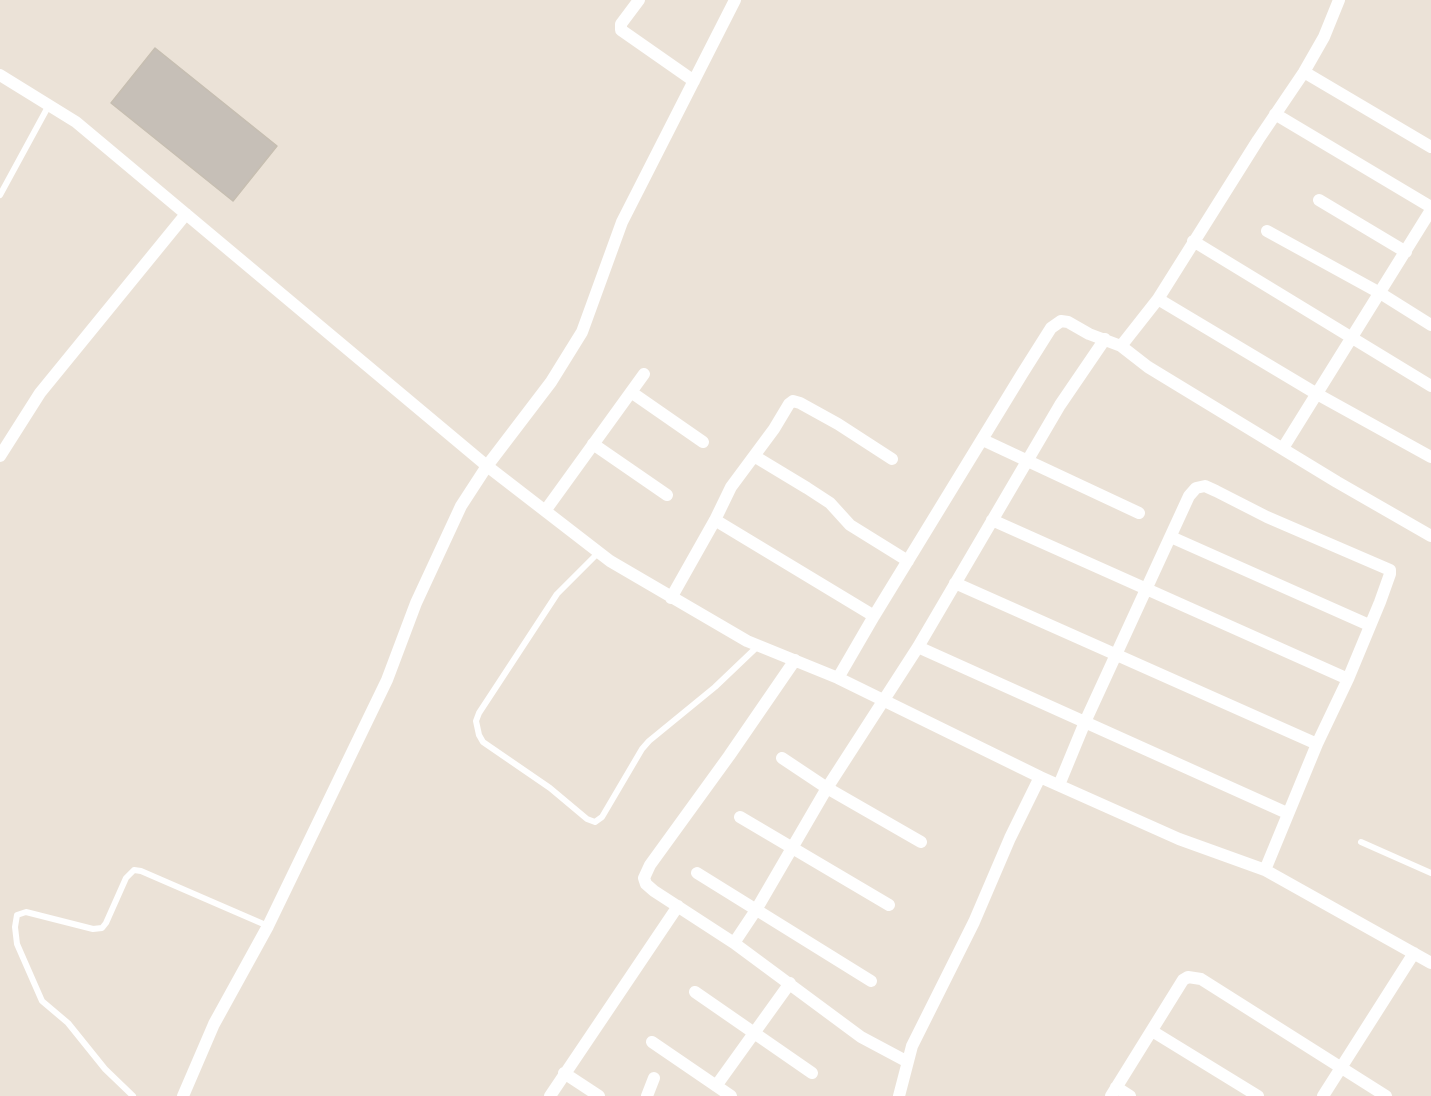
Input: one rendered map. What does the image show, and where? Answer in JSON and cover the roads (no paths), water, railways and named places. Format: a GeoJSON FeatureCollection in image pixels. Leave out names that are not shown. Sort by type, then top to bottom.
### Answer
{"type":"FeatureCollection","features":[{"type":"Feature","properties":{"kind":"street"},"geometry":{"type":"LineString","coordinates":[[639,0],[622,23],[621,30],[694,81]]}},
{"type":"Feature","properties":{"kind":"street"},"geometry":{"type":"LineString","coordinates":[[183,1096],[214,1024],[268,926],[387,680],[432,565],[461,506],[530,411],[582,332],[622,222],[735,0]]}},
{"type":"Feature","properties":{"kind":"street"},"geometry":{"type":"LineString","coordinates":[[1121,346],[1158,299],[1193,241],[1304,72],[1324,37],[1339,0]]}},
{"type":"Feature","properties":{"kind":"street"},"geometry":{"type":"LineString","coordinates":[[1304,72],[1431,147]]}},
{"type":"Feature","properties":{"kind":"street"},"geometry":{"type":"LineString","coordinates":[[0,75],[76,122],[488,466],[599,552],[671,598],[758,645],[838,678],[1040,777],[1179,839],[1265,870],[1414,953],[1430,959]]}},
{"type":"Feature","properties":{"kind":"street"},"geometry":{"type":"LineString","coordinates":[[1275,114],[1431,208],[1406,252],[1283,448]]}},
{"type":"Feature","properties":{"kind":"street"},"geometry":{"type":"LineString","coordinates":[[1319,200],[1406,252]]}},
{"type":"Feature","properties":{"kind":"street"},"geometry":{"type":"LineString","coordinates":[[0,456],[40,393],[186,214]]}},
{"type":"Feature","properties":{"kind":"street"},"geometry":{"type":"LineString","coordinates":[[1267,231],[1380,293],[1431,325]]}},
{"type":"Feature","properties":{"kind":"street"},"geometry":{"type":"LineString","coordinates":[[1193,241],[1431,386]]}},
{"type":"Feature","properties":{"kind":"street"},"geometry":{"type":"LineString","coordinates":[[1158,299],[1317,394],[1431,457]]}},
{"type":"Feature","properties":{"kind":"street"},"geometry":{"type":"LineString","coordinates":[[838,678],[1022,374],[1056,324],[1061,321],[1121,346],[1148,367],[1337,482],[1431,536]]}},
{"type":"Feature","properties":{"kind":"street"},"geometry":{"type":"LineString","coordinates":[[734,943],[756,910],[827,788],[918,647],[1060,405],[1105,339]]}},
{"type":"Feature","properties":{"kind":"street"},"geometry":{"type":"LineString","coordinates":[[545,511],[644,374]]}},
{"type":"Feature","properties":{"kind":"street"},"geometry":{"type":"LineString","coordinates":[[631,392],[703,442]]}},
{"type":"Feature","properties":{"kind":"street"},"geometry":{"type":"LineString","coordinates":[[671,598],[731,487],[793,401],[838,424],[892,459]]}},
{"type":"Feature","properties":{"kind":"street"},"geometry":{"type":"LineString","coordinates":[[983,440],[1139,513]]}},
{"type":"Feature","properties":{"kind":"street"},"geometry":{"type":"LineString","coordinates":[[593,444],[667,495]]}},
{"type":"Feature","properties":{"kind":"street"},"geometry":{"type":"LineString","coordinates":[[754,456],[830,503],[850,525],[908,561]]}},
{"type":"Feature","properties":{"kind":"street"},"geometry":{"type":"LineString","coordinates":[[1059,785],[1115,656],[1189,496],[1196,488],[1205,486],[1267,517],[1390,570],[1380,602],[1348,679],[1287,813],[1265,870]]}},
{"type":"Feature","properties":{"kind":"street"},"geometry":{"type":"LineString","coordinates":[[715,520],[874,616]]}},
{"type":"Feature","properties":{"kind":"street"},"geometry":{"type":"LineString","coordinates":[[992,520],[1348,679]]}},
{"type":"Feature","properties":{"kind":"street"},"geometry":{"type":"LineString","coordinates":[[1171,537],[1369,625]]}},
{"type":"Feature","properties":{"kind":"street"},"geometry":{"type":"LineString","coordinates":[[956,583],[1115,656],[1317,744]]}},
{"type":"Feature","properties":{"kind":"street"},"geometry":{"type":"LineString","coordinates":[[918,647],[1287,813]]}},
{"type":"Feature","properties":{"kind":"street"},"geometry":{"type":"LineString","coordinates":[[795,660],[644,878],[646,884],[734,943],[861,1037],[906,1061]]}},
{"type":"Feature","properties":{"kind":"street"},"geometry":{"type":"LineString","coordinates":[[782,758],[827,788],[921,842]]}},
{"type":"Feature","properties":{"kind":"street"},"geometry":{"type":"LineString","coordinates":[[900,1096],[906,1061],[912,1046],[974,922],[1010,838],[1040,777]]}},
{"type":"Feature","properties":{"kind":"street"},"geometry":{"type":"LineString","coordinates":[[740,817],[889,905]]}},
{"type":"Feature","properties":{"kind":"street"},"geometry":{"type":"LineString","coordinates":[[697,873],[870,981]]}},
{"type":"Feature","properties":{"kind":"street"},"geometry":{"type":"LineString","coordinates":[[550,1096],[678,906]]}},
{"type":"Feature","properties":{"kind":"street"},"geometry":{"type":"LineString","coordinates":[[1323,1096],[1414,953]]}},
{"type":"Feature","properties":{"kind":"street"},"geometry":{"type":"LineString","coordinates":[[1130,1096],[1114,1092],[1183,980],[1193,977],[1201,979],[1386,1096]]}},
{"type":"Feature","properties":{"kind":"street"},"geometry":{"type":"LineString","coordinates":[[716,1086],[790,983]]}},
{"type":"Feature","properties":{"kind":"street"},"geometry":{"type":"LineString","coordinates":[[695,992],[812,1073]]}},
{"type":"Feature","properties":{"kind":"street"},"geometry":{"type":"LineString","coordinates":[[1152,1031],[1258,1096]]}},
{"type":"Feature","properties":{"kind":"street"},"geometry":{"type":"LineString","coordinates":[[652,1042],[731,1096]]}},
{"type":"Feature","properties":{"kind":"street"},"geometry":{"type":"LineString","coordinates":[[564,1073],[599,1096]]}},
{"type":"Feature","properties":{"kind":"street"},"geometry":{"type":"LineString","coordinates":[[647,1096],[654,1078]]}},
{"type":"Feature","properties":{"kind":"lane"},"geometry":{"type":"LineString","coordinates":[[0,195],[49,105]]}},
{"type":"Feature","properties":{"kind":"lane"},"geometry":{"type":"LineString","coordinates":[[599,552],[556,594],[476,721],[478,735],[483,742],[550,788],[587,819],[595,822],[602,817],[648,741],[715,687],[758,645]]}},
{"type":"Feature","properties":{"kind":"lane"},"geometry":{"type":"LineString","coordinates":[[1361,842],[1431,873]]}},
{"type":"Feature","properties":{"kind":"lane"},"geometry":{"type":"LineString","coordinates":[[133,1096],[105,1069],[68,1023],[42,1001],[17,944],[15,927],[17,915],[26,912],[93,929],[102,928],[126,878],[134,870],[268,926]]}}]}
